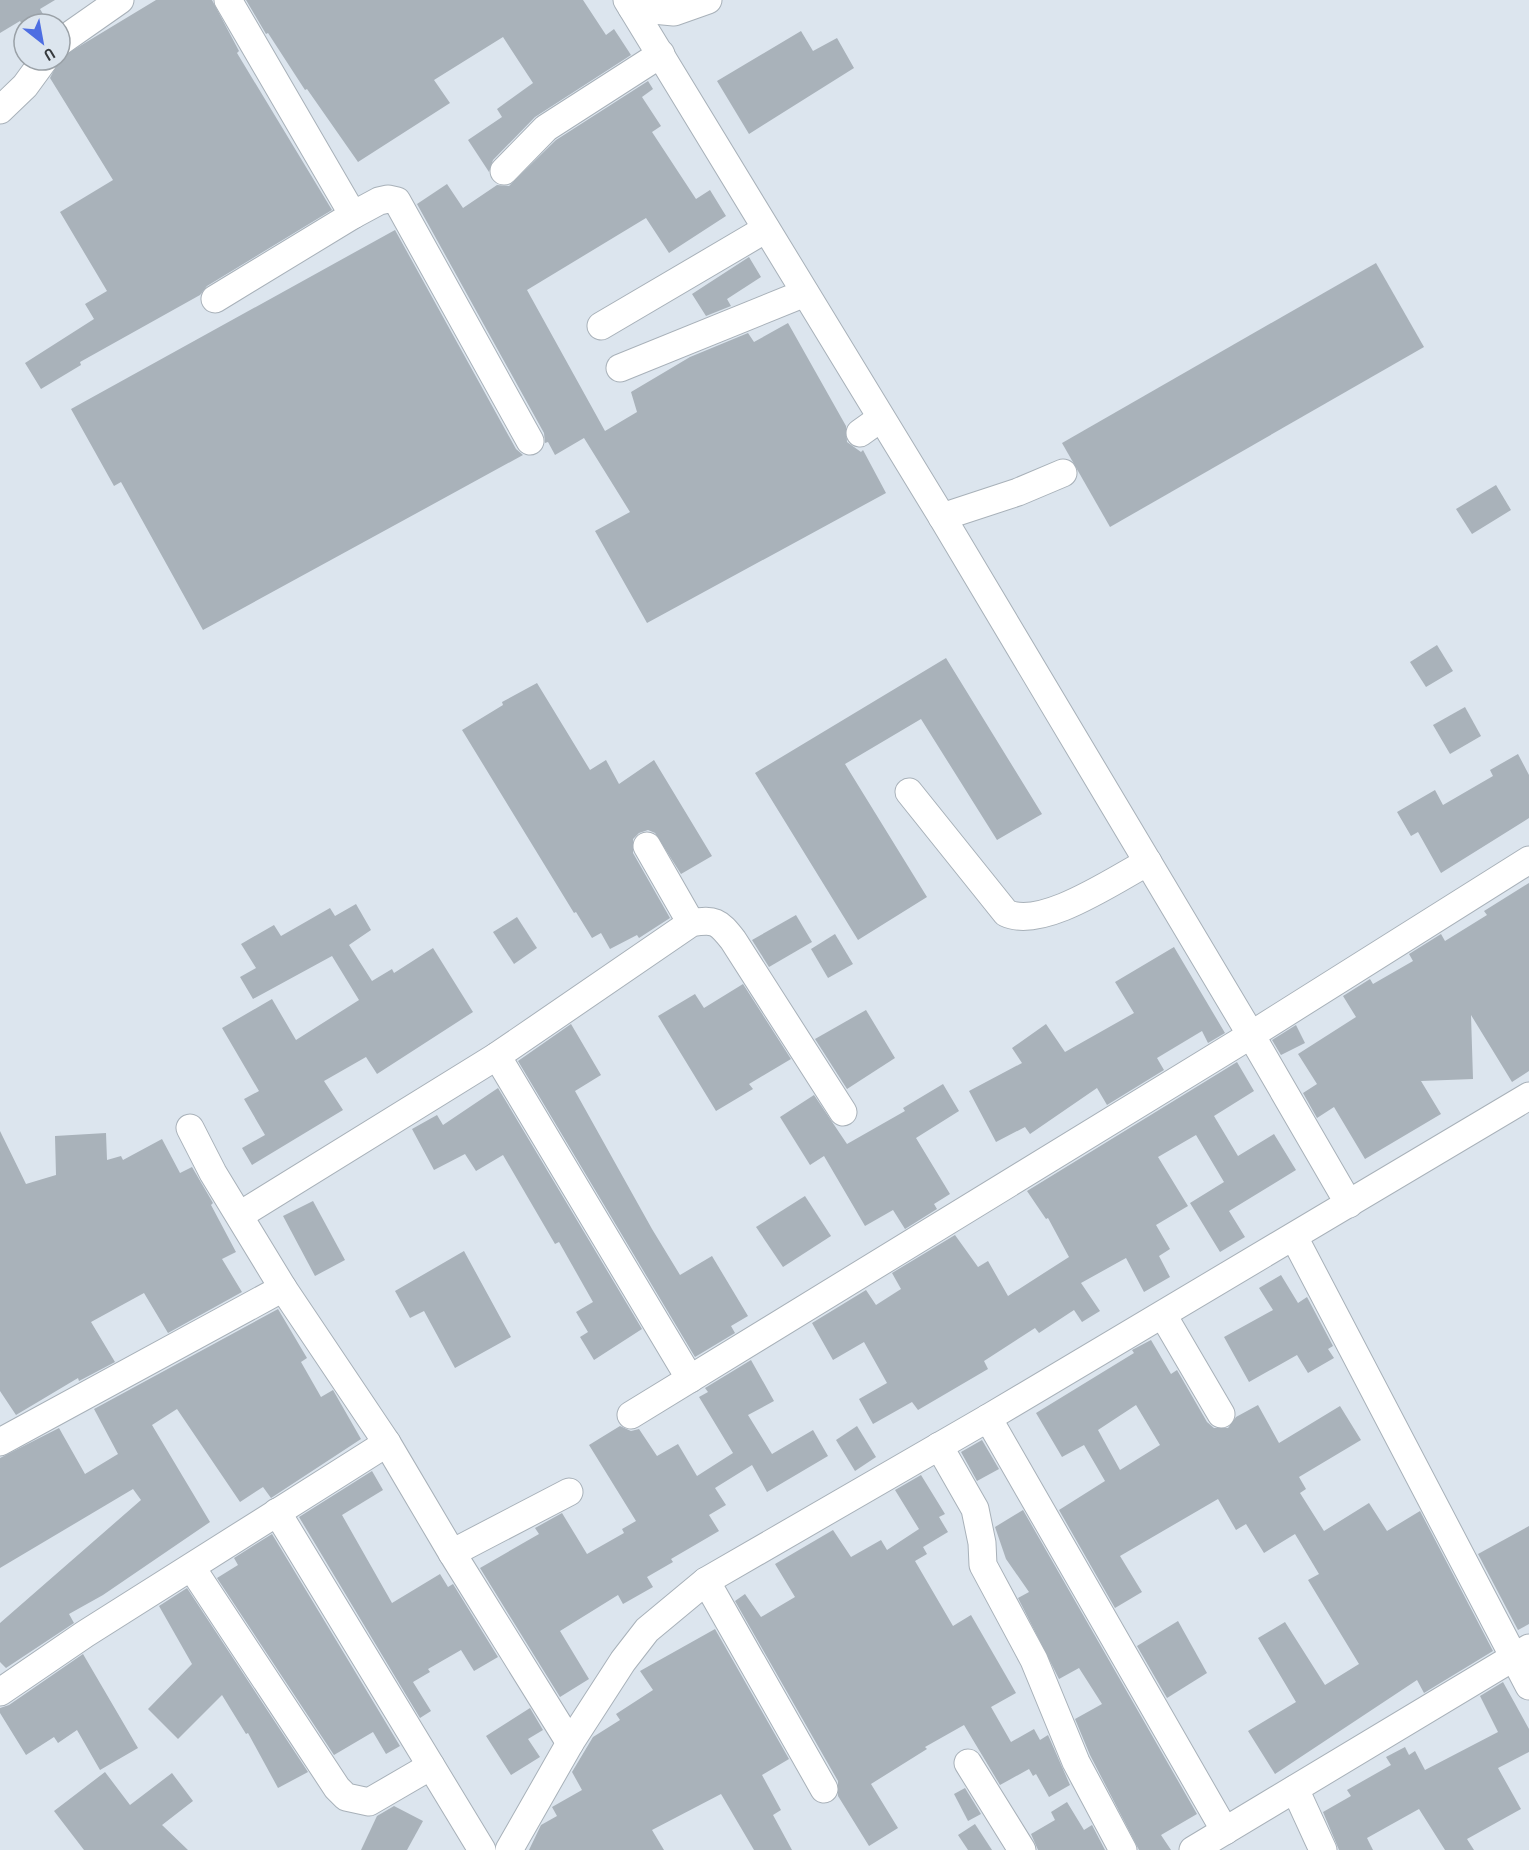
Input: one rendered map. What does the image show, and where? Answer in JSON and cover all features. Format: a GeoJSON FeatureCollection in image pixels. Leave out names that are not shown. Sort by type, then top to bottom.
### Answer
{"type":"FeatureCollection","features":[{"type":"Feature","properties":{"kind":"street"},"geometry":{"type":"LineString","coordinates":[[72,34],[120,0]]}},
{"type":"Feature","properties":{"kind":"street"},"geometry":{"type":"LineString","coordinates":[[228,0],[353,215]]}},
{"type":"Feature","properties":{"kind":"street"},"geometry":{"type":"LineString","coordinates":[[629,4],[674,12],[708,0]]}},
{"type":"Feature","properties":{"kind":"street"},"geometry":{"type":"LineString","coordinates":[[629,4],[805,293],[871,426],[942,517],[1251,1035],[1349,1204]]}},
{"type":"Feature","properties":{"kind":"street"},"geometry":{"type":"LineString","coordinates":[[504,171],[546,128],[661,54]]}},
{"type":"Feature","properties":{"kind":"street"},"geometry":{"type":"LineString","coordinates":[[0,110],[25,86],[35,72]]}},
{"type":"Feature","properties":{"kind":"street"},"geometry":{"type":"LineString","coordinates":[[214,299],[353,215],[388,199],[397,201],[403,208],[530,441]]}},
{"type":"Feature","properties":{"kind":"street"},"geometry":{"type":"LineString","coordinates":[[601,326],[766,229]]}},
{"type":"Feature","properties":{"kind":"street"},"geometry":{"type":"LineString","coordinates":[[620,368],[805,293]]}},
{"type":"Feature","properties":{"kind":"street"},"geometry":{"type":"LineString","coordinates":[[942,517],[1018,492],[1063,473]]}},
{"type":"Feature","properties":{"kind":"street"},"geometry":{"type":"LineString","coordinates":[[909,792],[1006,913],[1016,918],[1043,916],[1148,862]]}},
{"type":"Feature","properties":{"kind":"street"},"geometry":{"type":"LineString","coordinates":[[647,846],[691,922]]}},
{"type":"Feature","properties":{"kind":"street"},"geometry":{"type":"LineString","coordinates":[[631,1415],[1251,1035],[1529,860]]}},
{"type":"Feature","properties":{"kind":"street"},"geometry":{"type":"LineString","coordinates":[[240,1215],[496,1056],[691,922],[710,920],[718,923],[733,940],[843,1112]]}},
{"type":"Feature","properties":{"kind":"street"},"geometry":{"type":"LineString","coordinates":[[496,1056],[690,1379]]}},
{"type":"Feature","properties":{"kind":"street"},"geometry":{"type":"LineString","coordinates":[[509,1850],[603,1689],[647,1630],[706,1581],[1163,1315],[1529,1096]]}},
{"type":"Feature","properties":{"kind":"street"},"geometry":{"type":"LineString","coordinates":[[190,1128],[213,1173],[283,1288],[387,1443],[570,1743]]}},
{"type":"Feature","properties":{"kind":"street"},"geometry":{"type":"LineString","coordinates":[[1294,1236],[1522,1652],[1529,1686]]}},
{"type":"Feature","properties":{"kind":"street"},"geometry":{"type":"LineString","coordinates":[[0,1442],[283,1288]]}},
{"type":"Feature","properties":{"kind":"street"},"geometry":{"type":"LineString","coordinates":[[1163,1315],[1221,1414]]}},
{"type":"Feature","properties":{"kind":"street"},"geometry":{"type":"LineString","coordinates":[[988,1418],[1225,1831]]}},
{"type":"Feature","properties":{"kind":"street"},"geometry":{"type":"LineString","coordinates":[[0,1692],[85,1634],[387,1443]]}},
{"type":"Feature","properties":{"kind":"street"},"geometry":{"type":"LineString","coordinates":[[939,1446],[975,1509],[982,1543],[983,1565],[1034,1660],[1076,1762],[1123,1850]]}},
{"type":"Feature","properties":{"kind":"street"},"geometry":{"type":"LineString","coordinates":[[452,1553],[569,1492]]}},
{"type":"Feature","properties":{"kind":"street"},"geometry":{"type":"LineString","coordinates":[[277,1512],[483,1850]]}},
{"type":"Feature","properties":{"kind":"street"},"geometry":{"type":"LineString","coordinates":[[192,1568],[337,1788],[346,1797],[369,1802],[431,1766]]}},
{"type":"Feature","properties":{"kind":"street"},"geometry":{"type":"LineString","coordinates":[[706,1581],[824,1789]]}},
{"type":"Feature","properties":{"kind":"street"},"geometry":{"type":"LineString","coordinates":[[1193,1850],[1522,1652]]}},
{"type":"Feature","properties":{"kind":"street"},"geometry":{"type":"LineString","coordinates":[[968,1763],[1022,1850]]}},
{"type":"Feature","properties":{"kind":"street"},"geometry":{"type":"LineString","coordinates":[[1295,1789],[1323,1850]]}},
{"type":"Feature","properties":{"kind":"building"},"geometry":{"type":"Polygon","coordinates":[[[0,0],[55,0],[40,9],[42,12],[12,12],[12,26],[0,33],[0,0]]]}},
{"type":"Feature","properties":{"kind":"building"},"geometry":{"type":"Polygon","coordinates":[[[156,0],[212,0],[239,51],[237,53],[332,210],[207,286],[200,295],[80,362],[81,365],[41,389],[25,363],[94,319],[85,304],[107,291],[60,212],[113,180],[50,78],[53,72],[72,72],[72,51],[156,0]]]}},
{"type":"Feature","properties":{"kind":"building"},"geometry":{"type":"Polygon","coordinates":[[[246,0],[583,0],[606,35],[614,29],[631,55],[535,117],[493,160],[489,172],[468,140],[502,117],[497,109],[533,83],[503,37],[434,80],[450,103],[358,162],[307,89],[305,90],[268,33],[266,34],[246,0]]]}},
{"type":"Feature","properties":{"kind":"building"},"geometry":{"type":"Polygon","coordinates":[[[801,31],[813,51],[837,38],[854,68],[749,134],[717,81],[801,31]]]}},
{"type":"Feature","properties":{"kind":"building"},"geometry":{"type":"Polygon","coordinates":[[[648,81],[653,89],[642,97],[661,126],[652,132],[696,199],[710,190],[726,216],[669,253],[646,218],[527,290],[605,431],[637,412],[631,392],[690,357],[748,333],[754,342],[788,323],[846,426],[847,442],[861,452],[863,450],[886,493],[647,623],[595,531],[630,512],[584,438],[555,455],[548,442],[545,443],[544,433],[417,204],[447,184],[463,208],[497,185],[509,186],[556,140],[648,81]]]}},
{"type":"Feature","properties":{"kind":"building"},"geometry":{"type":"Polygon","coordinates":[[[395,230],[516,449],[523,455],[203,630],[121,482],[114,486],[71,409],[395,230]]]}},
{"type":"Feature","properties":{"kind":"building"},"geometry":{"type":"Polygon","coordinates":[[[749,257],[761,277],[727,299],[731,306],[706,316],[692,294],[749,257]]]}},
{"type":"Feature","properties":{"kind":"building"},"geometry":{"type":"Polygon","coordinates":[[[1376,263],[1424,347],[1110,527],[1062,443],[1376,263]]]}},
{"type":"Feature","properties":{"kind":"building"},"geometry":{"type":"Polygon","coordinates":[[[1496,485],[1511,510],[1472,534],[1456,509],[1496,485]]]}},
{"type":"Feature","properties":{"kind":"building"},"geometry":{"type":"Polygon","coordinates":[[[1437,645],[1453,671],[1426,687],[1410,662],[1437,645]]]}},
{"type":"Feature","properties":{"kind":"building"},"geometry":{"type":"Polygon","coordinates":[[[946,658],[1042,814],[997,840],[921,719],[845,764],[927,897],[858,940],[755,773],[946,658]]]}},
{"type":"Feature","properties":{"kind":"building"},"geometry":{"type":"Polygon","coordinates":[[[537,683],[590,770],[606,760],[619,784],[654,760],[712,856],[681,874],[655,833],[648,830],[639,833],[633,839],[633,853],[670,918],[639,938],[637,935],[610,949],[601,933],[592,938],[576,912],[574,913],[462,730],[503,705],[502,702],[537,683]]]}},
{"type":"Feature","properties":{"kind":"building"},"geometry":{"type":"Polygon","coordinates":[[[1465,707],[1481,736],[1450,754],[1433,725],[1465,707]]]}},
{"type":"Feature","properties":{"kind":"building"},"geometry":{"type":"Polygon","coordinates":[[[1518,754],[1529,775],[1529,818],[1441,873],[1418,832],[1411,836],[1397,812],[1435,790],[1443,805],[1493,776],[1490,770],[1518,754]]]}},
{"type":"Feature","properties":{"kind":"building"},"geometry":{"type":"Polygon","coordinates":[[[1529,883],[1529,1071],[1512,1082],[1471,1015],[1473,1079],[1421,1081],[1441,1114],[1365,1159],[1334,1107],[1317,1118],[1303,1093],[1317,1084],[1298,1054],[1356,1017],[1343,996],[1370,979],[1373,984],[1413,961],[1409,954],[1441,934],[1445,941],[1487,915],[1484,911],[1529,883]]]}},
{"type":"Feature","properties":{"kind":"building"},"geometry":{"type":"Polygon","coordinates":[[[356,904],[371,930],[349,945],[372,981],[392,969],[394,973],[433,948],[473,1012],[377,1074],[366,1057],[324,1081],[343,1110],[252,1165],[242,1148],[265,1135],[244,1099],[259,1091],[222,1028],[272,999],[296,1040],[359,1000],[332,956],[253,999],[240,977],[256,968],[241,944],[274,925],[281,936],[330,908],[335,916],[356,904]]]}},
{"type":"Feature","properties":{"kind":"building"},"geometry":{"type":"Polygon","coordinates":[[[796,915],[812,942],[769,967],[752,940],[796,915]]]}},
{"type":"Feature","properties":{"kind":"building"},"geometry":{"type":"Polygon","coordinates":[[[517,917],[537,948],[514,964],[493,932],[517,917]]]}},
{"type":"Feature","properties":{"kind":"building"},"geometry":{"type":"Polygon","coordinates":[[[835,934],[853,964],[828,978],[811,949],[835,934]]]}},
{"type":"Feature","properties":{"kind":"building"},"geometry":{"type":"Polygon","coordinates":[[[1174,947],[1225,1033],[1208,1043],[1202,1031],[1157,1058],[1164,1070],[1107,1105],[1097,1088],[1030,1134],[1025,1127],[996,1142],[969,1091],[1022,1063],[1012,1048],[1046,1024],[1065,1052],[1134,1013],[1115,982],[1174,947]]]}},
{"type":"Feature","properties":{"kind":"building"},"geometry":{"type":"Polygon","coordinates":[[[743,984],[791,1059],[749,1084],[753,1089],[716,1111],[658,1016],[695,994],[704,1008],[743,984]]]}},
{"type":"Feature","properties":{"kind":"building"},"geometry":{"type":"Polygon","coordinates":[[[866,1010],[895,1058],[847,1089],[815,1039],[866,1010]]]}},
{"type":"Feature","properties":{"kind":"building"},"geometry":{"type":"Polygon","coordinates":[[[571,1024],[601,1075],[575,1091],[652,1229],[680,1275],[712,1256],[748,1316],[731,1326],[735,1333],[695,1357],[518,1061],[571,1024]]]}},
{"type":"Feature","properties":{"kind":"building"},"geometry":{"type":"Polygon","coordinates":[[[1296,1025],[1305,1043],[1281,1055],[1272,1040],[1296,1025]]]}},
{"type":"Feature","properties":{"kind":"building"},"geometry":{"type":"Polygon","coordinates":[[[1237,1062],[1254,1091],[1214,1116],[1238,1156],[1274,1134],[1296,1170],[1229,1211],[1245,1237],[1220,1252],[1190,1203],[1224,1182],[1196,1135],[1158,1157],[1188,1206],[1156,1225],[1170,1249],[1159,1256],[1170,1277],[1144,1292],[1126,1258],[1081,1283],[1100,1311],[1082,1322],[1074,1310],[1039,1333],[1035,1328],[984,1361],[988,1369],[918,1410],[912,1402],[873,1424],[859,1399],[887,1383],[864,1342],[833,1360],[812,1323],[866,1290],[876,1305],[901,1289],[892,1273],[955,1235],[978,1267],[988,1261],[1008,1296],[1069,1257],[1048,1218],[1046,1219],[1027,1191],[1237,1062]]]}},
{"type":"Feature","properties":{"kind":"building"},"geometry":{"type":"Polygon","coordinates":[[[943,1084],[959,1111],[916,1138],[950,1194],[934,1204],[937,1209],[905,1229],[893,1210],[865,1226],[824,1156],[810,1165],[780,1117],[814,1095],[847,1144],[905,1111],[903,1108],[943,1084]]]}},
{"type":"Feature","properties":{"kind":"building"},"geometry":{"type":"Polygon","coordinates":[[[498,1088],[642,1329],[594,1360],[580,1337],[588,1332],[576,1312],[593,1302],[559,1242],[555,1244],[503,1155],[476,1171],[465,1154],[434,1170],[412,1129],[437,1115],[443,1125],[498,1088]]]}},
{"type":"Feature","properties":{"kind":"building"},"geometry":{"type":"Polygon","coordinates":[[[0,1131],[26,1184],[56,1175],[55,1136],[106,1133],[107,1160],[121,1156],[123,1160],[162,1139],[180,1173],[192,1167],[213,1203],[211,1205],[236,1252],[222,1259],[242,1292],[168,1333],[144,1293],[91,1322],[115,1362],[79,1381],[78,1378],[16,1415],[0,1391],[0,1131]]]}},
{"type":"Feature","properties":{"kind":"building"},"geometry":{"type":"Polygon","coordinates":[[[805,1196],[831,1236],[783,1267],[756,1227],[805,1196]]]}},
{"type":"Feature","properties":{"kind":"building"},"geometry":{"type":"Polygon","coordinates":[[[313,1201],[345,1260],[315,1276],[283,1216],[313,1201]]]}},
{"type":"Feature","properties":{"kind":"building"},"geometry":{"type":"Polygon","coordinates":[[[464,1251],[511,1337],[455,1368],[424,1311],[410,1318],[395,1291],[464,1251]]]}},
{"type":"Feature","properties":{"kind":"building"},"geometry":{"type":"Polygon","coordinates":[[[1281,1275],[1298,1303],[1307,1297],[1333,1346],[1328,1349],[1334,1358],[1308,1373],[1297,1355],[1249,1382],[1224,1337],[1273,1310],[1259,1288],[1281,1275]]]}},
{"type":"Feature","properties":{"kind":"building"},"geometry":{"type":"Polygon","coordinates":[[[278,1309],[307,1358],[301,1362],[321,1397],[333,1390],[361,1439],[271,1498],[263,1487],[240,1502],[177,1409],[152,1425],[210,1522],[103,1595],[69,1614],[74,1623],[6,1668],[0,1662],[0,1623],[141,1500],[133,1489],[0,1568],[0,1458],[59,1428],[85,1474],[118,1454],[94,1409],[278,1309]]]}},
{"type":"Feature","properties":{"kind":"building"},"geometry":{"type":"Polygon","coordinates":[[[1151,1340],[1171,1374],[1177,1370],[1207,1422],[1214,1428],[1228,1428],[1236,1417],[1258,1405],[1279,1443],[1340,1406],[1361,1440],[1299,1477],[1306,1489],[1300,1493],[1324,1531],[1369,1503],[1387,1531],[1420,1511],[1493,1651],[1424,1693],[1417,1680],[1275,1774],[1248,1731],[1296,1702],[1258,1638],[1285,1622],[1325,1685],[1359,1664],[1308,1580],[1319,1574],[1295,1534],[1264,1553],[1246,1524],[1236,1530],[1218,1499],[1120,1556],[1142,1592],[1115,1608],[1059,1510],[1105,1481],[1084,1445],[1062,1457],[1036,1413],[1134,1353],[1132,1350],[1151,1340]],[[1136,1405],[1098,1430],[1120,1470],[1160,1445],[1136,1405]]]}},
{"type":"Feature","properties":{"kind":"building"},"geometry":{"type":"Polygon","coordinates":[[[751,1360],[774,1401],[748,1415],[772,1454],[813,1430],[828,1456],[767,1492],[752,1465],[715,1488],[726,1505],[709,1515],[719,1531],[671,1559],[673,1562],[647,1577],[653,1587],[623,1604],[618,1595],[560,1631],[589,1679],[560,1697],[480,1568],[539,1534],[535,1528],[562,1513],[587,1554],[624,1533],[622,1529],[636,1521],[589,1445],[620,1426],[631,1431],[639,1429],[657,1456],[678,1444],[697,1476],[733,1453],[699,1397],[708,1392],[705,1388],[751,1360]]]}},
{"type":"Feature","properties":{"kind":"building"},"geometry":{"type":"Polygon","coordinates":[[[857,1426],[876,1457],[855,1471],[836,1440],[857,1426]]]}},
{"type":"Feature","properties":{"kind":"building"},"geometry":{"type":"Polygon","coordinates":[[[982,1440],[999,1469],[977,1481],[961,1452],[982,1440]]]}},
{"type":"Feature","properties":{"kind":"building"},"geometry":{"type":"Polygon","coordinates":[[[372,1471],[383,1490],[342,1515],[392,1603],[440,1574],[448,1587],[453,1584],[498,1657],[474,1671],[461,1650],[428,1669],[430,1672],[413,1682],[431,1711],[420,1718],[299,1517],[372,1471]]]}},
{"type":"Feature","properties":{"kind":"building"},"geometry":{"type":"Polygon","coordinates":[[[921,1475],[945,1514],[939,1517],[948,1532],[923,1547],[927,1554],[915,1561],[953,1626],[971,1615],[1016,1693],[991,1707],[1011,1742],[1034,1729],[1040,1740],[1048,1735],[1070,1785],[1049,1797],[1036,1774],[1033,1776],[1029,1769],[1000,1785],[964,1725],[925,1747],[927,1749],[871,1784],[898,1828],[869,1846],[838,1796],[838,1781],[735,1601],[745,1594],[761,1617],[795,1597],[775,1564],[833,1530],[851,1557],[881,1540],[887,1550],[919,1529],[895,1490],[921,1475]]]}},
{"type":"Feature","properties":{"kind":"building"},"geometry":{"type":"Polygon","coordinates":[[[1023,1510],[1197,1814],[1161,1835],[1171,1850],[1139,1850],[1090,1755],[1075,1719],[1102,1704],[1079,1668],[1059,1679],[1018,1598],[1029,1592],[1006,1559],[995,1527],[1023,1510]]]}},
{"type":"Feature","properties":{"kind":"building"},"geometry":{"type":"Polygon","coordinates":[[[1529,1526],[1529,1624],[1518,1630],[1478,1554],[1529,1526]]]}},
{"type":"Feature","properties":{"kind":"building"},"geometry":{"type":"Polygon","coordinates":[[[272,1534],[400,1746],[386,1754],[373,1732],[334,1755],[217,1578],[238,1565],[234,1558],[272,1534]]]}},
{"type":"Feature","properties":{"kind":"building"},"geometry":{"type":"Polygon","coordinates":[[[187,1588],[308,1772],[278,1788],[248,1733],[246,1734],[222,1695],[178,1739],[148,1709],[192,1664],[159,1606],[187,1588]]]}},
{"type":"Feature","properties":{"kind":"building"},"geometry":{"type":"Polygon","coordinates":[[[1178,1621],[1207,1673],[1167,1698],[1137,1646],[1178,1621]]]}},
{"type":"Feature","properties":{"kind":"building"},"geometry":{"type":"Polygon","coordinates":[[[715,1629],[789,1759],[762,1775],[781,1810],[773,1815],[792,1850],[754,1850],[721,1794],[652,1830],[664,1850],[529,1850],[541,1825],[557,1816],[552,1807],[582,1790],[572,1772],[593,1737],[620,1720],[616,1714],[653,1690],[640,1671],[715,1629]]]}},
{"type":"Feature","properties":{"kind":"building"},"geometry":{"type":"Polygon","coordinates":[[[83,1654],[138,1748],[100,1770],[77,1730],[58,1743],[54,1737],[26,1755],[0,1713],[0,1708],[9,1705],[83,1654]]]}},
{"type":"Feature","properties":{"kind":"building"},"geometry":{"type":"Polygon","coordinates":[[[1503,1682],[1529,1729],[1529,1752],[1498,1768],[1521,1809],[1467,1839],[1474,1850],[1445,1850],[1419,1809],[1367,1838],[1373,1850],[1339,1850],[1323,1812],[1351,1796],[1347,1790],[1391,1765],[1386,1757],[1405,1747],[1409,1755],[1415,1751],[1425,1770],[1498,1732],[1480,1696],[1503,1682]]]}},
{"type":"Feature","properties":{"kind":"building"},"geometry":{"type":"Polygon","coordinates":[[[530,1708],[543,1730],[528,1739],[540,1757],[511,1775],[486,1736],[530,1708]]]}},
{"type":"Feature","properties":{"kind":"building"},"geometry":{"type":"Polygon","coordinates":[[[105,1772],[130,1805],[172,1773],[193,1801],[162,1825],[188,1850],[84,1850],[54,1811],[105,1772]]]}},
{"type":"Feature","properties":{"kind":"building"},"geometry":{"type":"Polygon","coordinates":[[[965,1788],[981,1814],[968,1821],[954,1794],[965,1788]]]}},
{"type":"Feature","properties":{"kind":"building"},"geometry":{"type":"Polygon","coordinates":[[[1067,1802],[1084,1830],[1092,1825],[1105,1850],[1038,1850],[1031,1834],[1055,1820],[1051,1812],[1067,1802]]]}},
{"type":"Feature","properties":{"kind":"building"},"geometry":{"type":"Polygon","coordinates":[[[394,1806],[423,1821],[407,1850],[361,1850],[377,1816],[394,1806]]]}},
{"type":"Feature","properties":{"kind":"building"},"geometry":{"type":"Polygon","coordinates":[[[975,1824],[992,1850],[968,1850],[958,1835],[975,1824]]]}}]}
